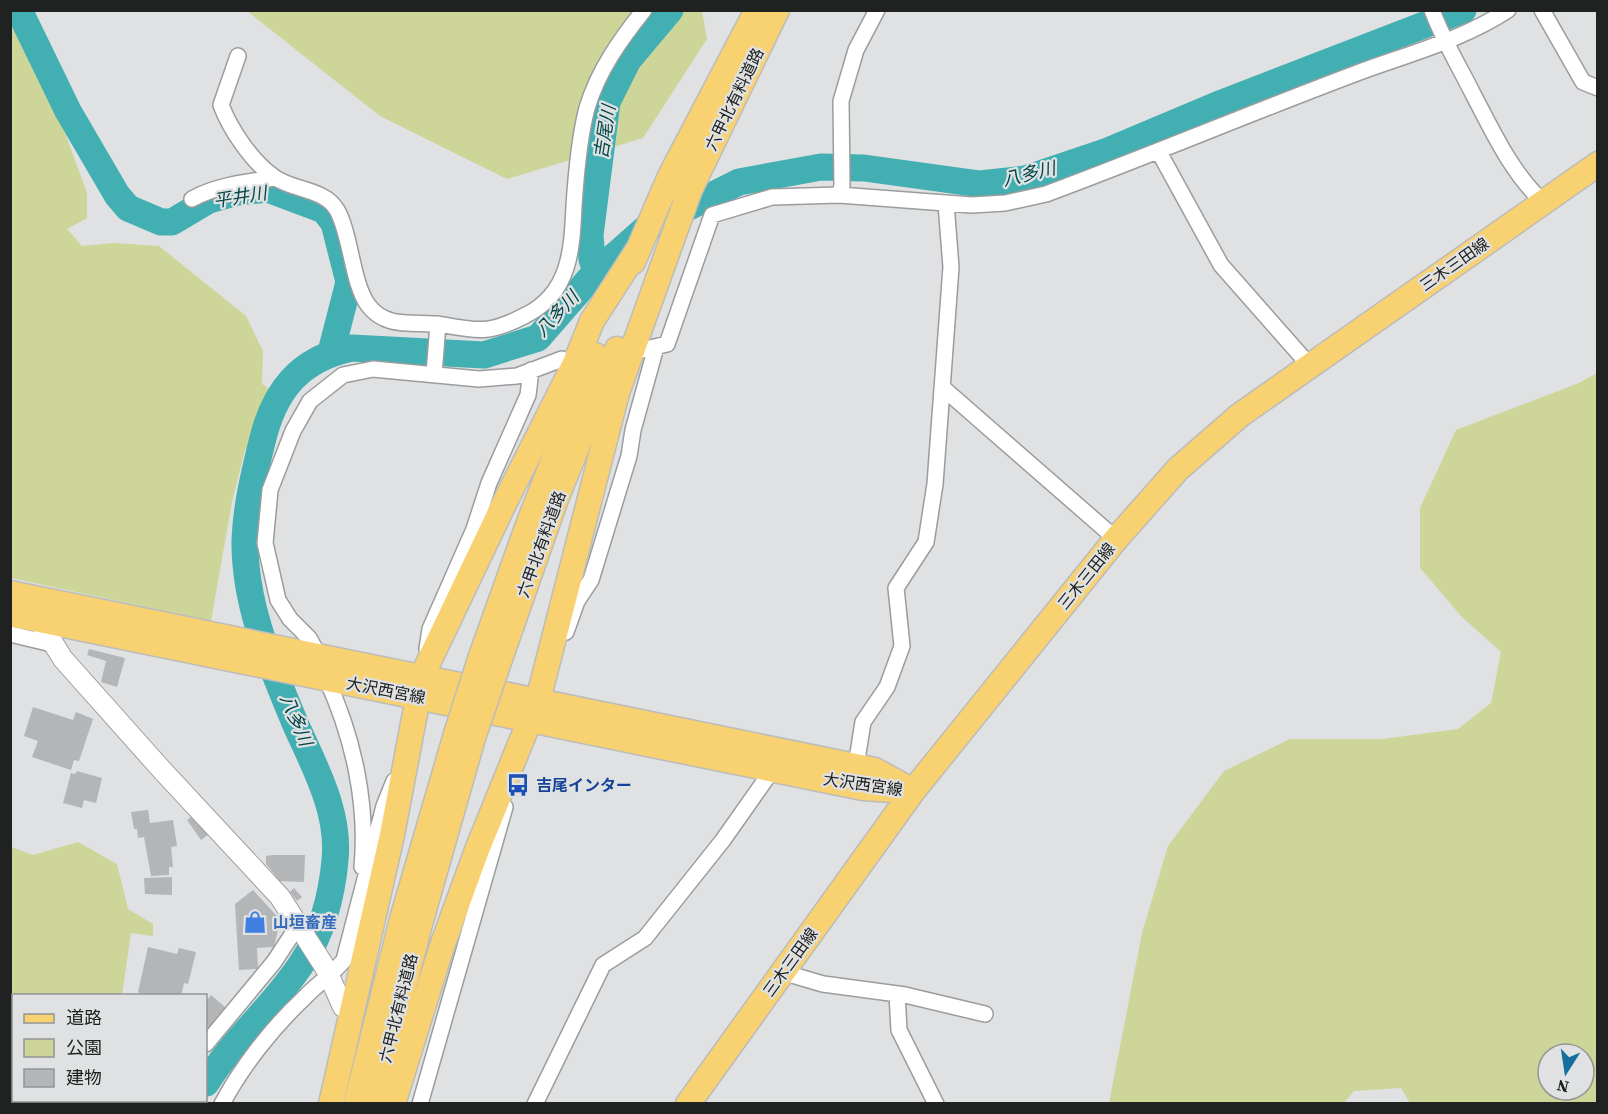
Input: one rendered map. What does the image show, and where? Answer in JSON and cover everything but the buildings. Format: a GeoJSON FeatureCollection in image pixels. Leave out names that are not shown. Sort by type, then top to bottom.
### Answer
{"type":"FeatureCollection","features":[{"type":"Feature","properties":{"kind":"main road","name":"六甲北有料道路"},"geometry":{"type":"LineString","coordinates":[[356,1104],[398,931],[490,657],[546,475],[670,176],[757,10]]}},
{"type":"Feature","properties":{"kind":"main road","name":"六甲北有料道路"},"geometry":{"type":"LineString","coordinates":[[490,657],[602,384],[691,187],[777,10]]}},
{"type":"Feature","properties":{"kind":"main road","name":"三木三田線"},"geometry":{"type":"LineString","coordinates":[[688,1104],[913,791],[1116,539],[1178,469],[1240,415],[1598,164]]}},
{"type":"Feature","properties":{"kind":"main road"},"geometry":{"type":"LineString","coordinates":[[393,1104],[442,946],[477,850],[534,710],[548,667],[569,575],[617,393],[691,187]]}},
{"type":"Feature","properties":{"kind":"main road"},"geometry":{"type":"LineString","coordinates":[[332,1104],[392,835],[420,686],[483,546],[575,363],[592,321],[639,248]]}},
{"type":"Feature","properties":{"kind":"main road","name":"大沢西宮線"},"geometry":{"type":"LineString","coordinates":[[10,593],[320,670],[420,686],[534,710],[774,769],[863,788],[913,791]]}},
{"type":"Feature","properties":{"kind":"main road","name":"大沢西宮線"},"geometry":{"type":"LineString","coordinates":[[10,614],[249,652]]}},
{"type":"Feature","properties":{"kind":"main road","name":"大沢西宮線"},"geometry":{"type":"LineString","coordinates":[[534,710],[875,770],[913,791]]}},
{"type":"Feature","properties":{"kind":"main road","name":"六甲北有料道路"},"geometry":{"type":"LineString","coordinates":[[374,1104],[420,924],[464,736]]}},
{"type":"Feature","properties":{"kind":"street"},"geometry":{"type":"LineString","coordinates":[[238,56],[221,105],[252,154],[275,178],[320,195],[336,208],[368,305],[387,320],[407,325],[492,331],[535,311],[553,296],[565,276],[573,243],[574,204],[587,109],[598,76],[644,10]]}},
{"type":"Feature","properties":{"kind":"street"},"geometry":{"type":"LineString","coordinates":[[840,191],[841,101],[856,50],[877,10]]}},
{"type":"Feature","properties":{"kind":"street"},"geometry":{"type":"LineString","coordinates":[[1432,10],[1443,39],[1502,149],[1524,184],[1543,202]]}},
{"type":"Feature","properties":{"kind":"street"},"geometry":{"type":"LineString","coordinates":[[548,667],[563,642],[577,601],[591,580],[629,456],[649,349],[667,344],[712,215],[772,197],[840,191],[946,204],[1005,204],[1046,194],[1159,152],[1443,39],[1487,24],[1508,10]]}},
{"type":"Feature","properties":{"kind":"street"},"geometry":{"type":"LineString","coordinates":[[1542,10],[1583,82],[1598,88]]}},
{"type":"Feature","properties":{"kind":"street"},"geometry":{"type":"LineString","coordinates":[[1159,152],[1221,265],[1310,366]]}},
{"type":"Feature","properties":{"kind":"street"},"geometry":{"type":"LineString","coordinates":[[192,199],[202,193],[234,184],[275,178]]}},
{"type":"Feature","properties":{"kind":"street"},"geometry":{"type":"LineString","coordinates":[[856,766],[863,722],[886,687],[902,646],[896,588],[926,542],[935,484],[951,267],[946,204]]}},
{"type":"Feature","properties":{"kind":"street"},"geometry":{"type":"LineString","coordinates":[[434,371],[438,326]]}},
{"type":"Feature","properties":{"kind":"street"},"geometry":{"type":"LineString","coordinates":[[357,913],[362,858],[359,790],[344,719],[320,670],[309,638],[290,619],[278,600],[265,543],[270,490],[293,431],[309,401],[343,375],[372,369],[434,371],[479,380],[517,376],[562,359]]}},
{"type":"Feature","properties":{"kind":"street"},"geometry":{"type":"LineString","coordinates":[[420,686],[430,629],[474,529],[489,483],[528,395],[531,370]]}},
{"type":"Feature","properties":{"kind":"street"},"geometry":{"type":"LineString","coordinates":[[943,388],[1116,539]]}},
{"type":"Feature","properties":{"kind":"street"},"geometry":{"type":"LineString","coordinates":[[38,619],[52,644],[161,769],[280,897],[328,973],[343,1007]]}},
{"type":"Feature","properties":{"kind":"street"},"geometry":{"type":"LineString","coordinates":[[10,634],[52,644]]}},
{"type":"Feature","properties":{"kind":"street"},"geometry":{"type":"LineString","coordinates":[[420,1104],[469,939],[519,749]]}},
{"type":"Feature","properties":{"kind":"street"},"geometry":{"type":"LineString","coordinates":[[222,1104],[266,1042],[304,997],[344,960],[384,806],[407,750]]}},
{"type":"Feature","properties":{"kind":"street"},"geometry":{"type":"LineString","coordinates":[[535,1104],[603,965],[645,938],[723,840],[774,769]]}},
{"type":"Feature","properties":{"kind":"street"},"geometry":{"type":"LineString","coordinates":[[207,1043],[274,962],[299,924]]}},
{"type":"Feature","properties":{"kind":"street"},"geometry":{"type":"LineString","coordinates":[[782,972],[823,984],[897,994],[985,1014]]}},
{"type":"Feature","properties":{"kind":"street"},"geometry":{"type":"LineString","coordinates":[[897,994],[899,1030],[936,1104]]}},
{"type":"Feature","properties":{"kind":"green space"},"geometry":{"type":"Polygon","coordinates":[[[247,11],[702,11],[707,39],[643,138],[507,179],[380,116],[247,11]]]}},
{"type":"Feature","properties":{"kind":"green space"},"geometry":{"type":"Polygon","coordinates":[[[18,24],[61,122],[87,193],[87,218],[67,229],[82,246],[114,243],[159,246],[246,316],[263,351],[262,384],[281,396],[245,450],[232,502],[211,621],[11,578],[10,26],[18,24]]]}},
{"type":"Feature","properties":{"kind":"green space"},"geometry":{"type":"Polygon","coordinates":[[[1597,373],[1597,1103],[1410,1103],[1401,1088],[1354,1091],[1344,1103],[1109,1103],[1142,933],[1168,846],[1224,771],[1290,739],[1383,739],[1458,729],[1491,703],[1501,652],[1462,617],[1420,568],[1420,508],[1456,430],[1579,383],[1597,373]]]}},
{"type":"Feature","properties":{"kind":"green space"},"geometry":{"type":"Polygon","coordinates":[[[78,842],[117,864],[128,909],[153,924],[153,936],[131,933],[122,994],[12,994],[11,1053],[11,847],[33,855],[78,842]]]}},
{"type":"Feature","properties":{"kind":"waterway","name":"平井川"},"geometry":{"type":"LineString","coordinates":[[19,10],[68,111],[117,195],[128,208],[161,222],[172,222],[209,200],[238,192],[268,189],[324,210],[334,223],[349,282],[331,352]]}},
{"type":"Feature","properties":{"kind":"waterway","name":"吉尾川"},"geometry":{"type":"LineString","coordinates":[[596,272],[592,259],[590,235],[607,102],[628,60],[670,10]]}},
{"type":"Feature","properties":{"kind":"waterway","name":"八多川"},"geometry":{"type":"LineString","coordinates":[[207,1082],[228,1052],[291,979],[309,952],[325,914],[334,873],[334,824],[330,806],[268,657],[254,611],[246,564],[245,540],[249,503],[267,424],[282,393],[303,369],[333,353],[352,348],[484,355],[538,338],[592,276],[645,229],[739,182],[821,167],[864,168],[980,184],[1025,179],[1108,151],[1222,103],[1463,10]]}},
{"type":"Feature","properties":{"kind":"place","name":"吉尾インター"},"geometry":{"type":"Point","coordinates":[518,785]}},
{"type":"Feature","properties":{"kind":"place","name":"山垣畜産"},"geometry":{"type":"Point","coordinates":[255,922]}}]}
